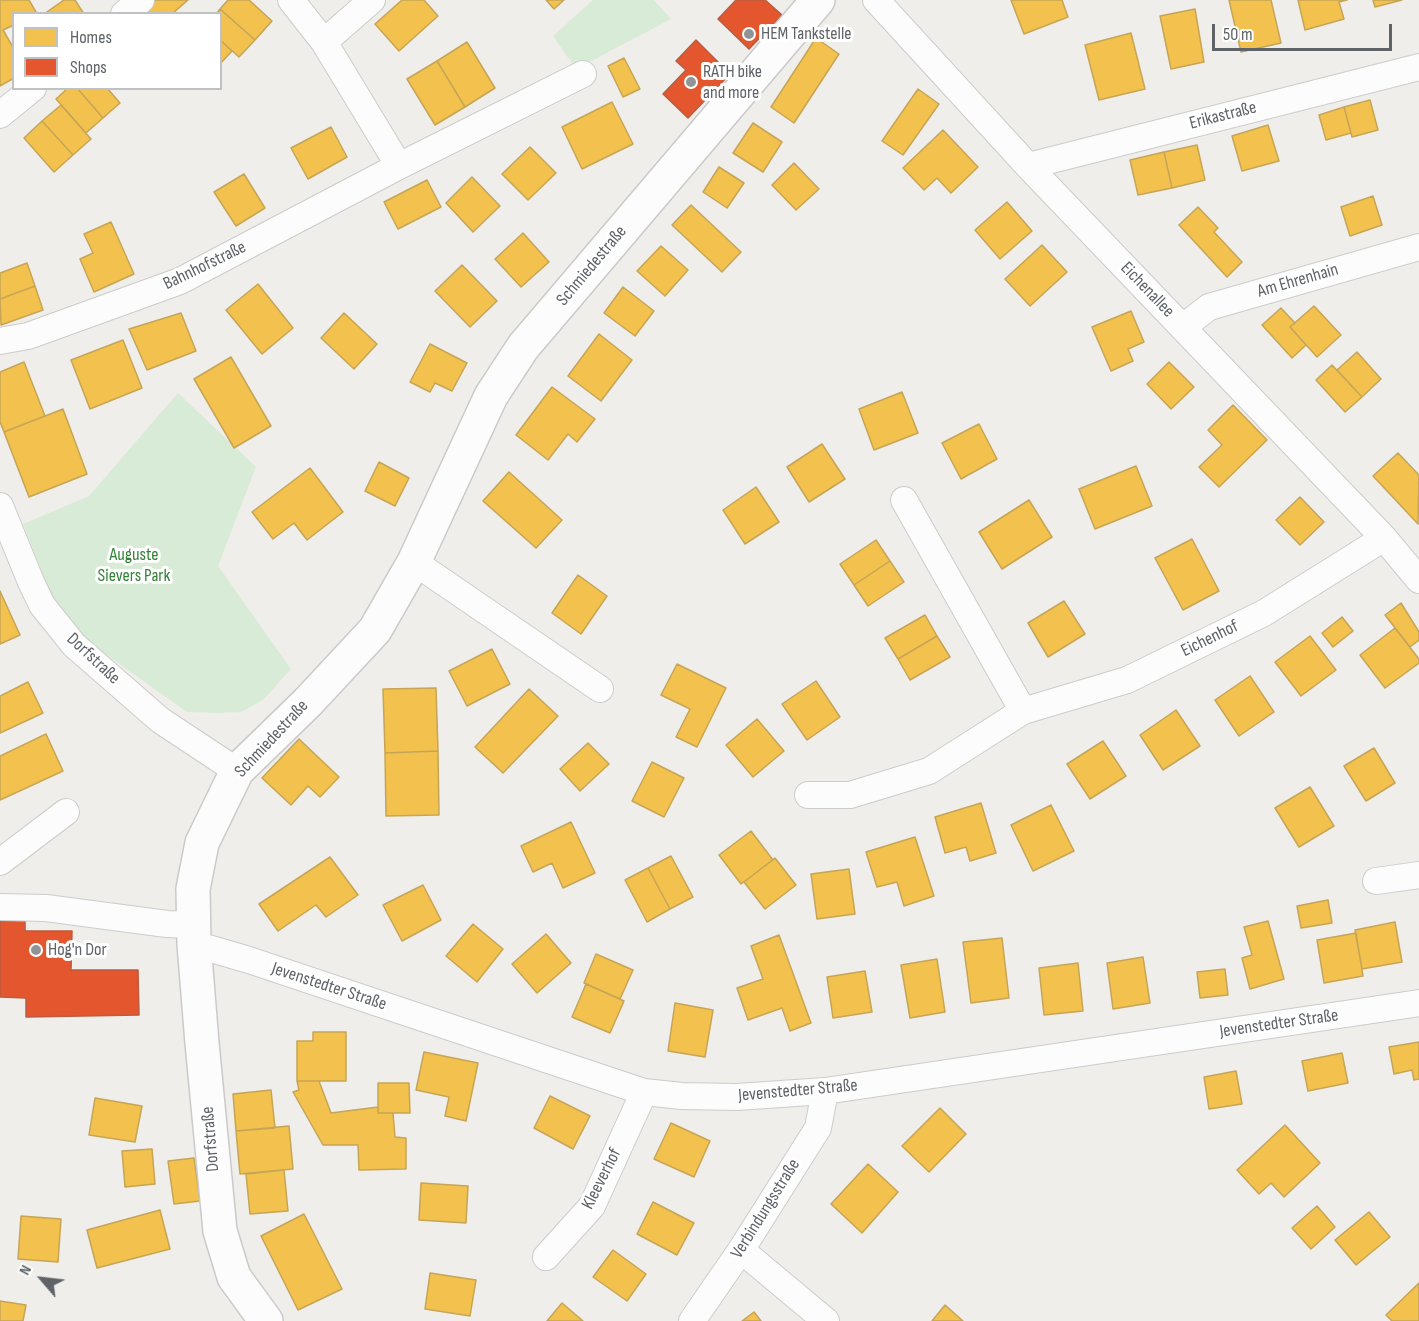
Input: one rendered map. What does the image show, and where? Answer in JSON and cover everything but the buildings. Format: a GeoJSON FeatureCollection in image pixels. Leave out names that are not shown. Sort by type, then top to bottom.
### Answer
{"type":"FeatureCollection","features":[{"type":"Feature","properties":{"kind":"street"},"geometry":{"type":"LineString","coordinates":[[126,12],[141,0]]}},
{"type":"Feature","properties":{"kind":"street"},"geometry":{"type":"LineString","coordinates":[[291,0],[324,42],[399,166]]}},
{"type":"Feature","properties":{"kind":"street"},"geometry":{"type":"LineString","coordinates":[[324,42],[372,0]]}},
{"type":"Feature","properties":{"kind":"street","name":"Schmiedestraße"},"geometry":{"type":"LineString","coordinates":[[194,934],[193,889],[202,843],[237,771],[308,702],[375,630],[414,562],[491,396],[523,347],[818,0]]}},
{"type":"Feature","properties":{"kind":"street","name":"Eichenallee"},"geometry":{"type":"LineString","coordinates":[[876,0],[1028,166],[1384,538],[1419,580]]}},
{"type":"Feature","properties":{"kind":"street","name":"Erikastraße"},"geometry":{"type":"LineString","coordinates":[[1028,166],[1419,67]]}},
{"type":"Feature","properties":{"kind":"street","name":"Bahnhofstraße"},"geometry":{"type":"LineString","coordinates":[[0,341],[28,336],[180,281],[399,166],[583,74]]}},
{"type":"Feature","properties":{"kind":"street"},"geometry":{"type":"LineString","coordinates":[[0,115],[31,90]]}},
{"type":"Feature","properties":{"kind":"street","name":"Am Ehrenhain"},"geometry":{"type":"LineString","coordinates":[[1183,327],[1209,307],[1419,247]]}},
{"type":"Feature","properties":{"kind":"street"},"geometry":{"type":"LineString","coordinates":[[904,500],[1023,711]]}},
{"type":"Feature","properties":{"kind":"street","name":"Dorfstraße"},"geometry":{"type":"LineString","coordinates":[[0,506],[42,605],[74,645],[160,720],[237,771]]}},
{"type":"Feature","properties":{"kind":"street","name":"Eichenhof"},"geometry":{"type":"LineString","coordinates":[[808,795],[850,795],[929,771],[1023,711],[1127,680],[1264,613],[1384,538]]}},
{"type":"Feature","properties":{"kind":"street"},"geometry":{"type":"LineString","coordinates":[[414,562],[600,689]]}},
{"type":"Feature","properties":{"kind":"street"},"geometry":{"type":"LineString","coordinates":[[0,862],[66,812]]}},
{"type":"Feature","properties":{"kind":"street"},"geometry":{"type":"LineString","coordinates":[[1376,881],[1419,875]]}},
{"type":"Feature","properties":{"kind":"street"},"geometry":{"type":"LineString","coordinates":[[0,907],[46,908],[167,924],[194,934]]}},
{"type":"Feature","properties":{"kind":"street","name":"Dorfstraße"},"geometry":{"type":"LineString","coordinates":[[194,934],[220,1231],[234,1277],[266,1321]]}},
{"type":"Feature","properties":{"kind":"street","name":"Jevenstedter Straße"},"geometry":{"type":"LineString","coordinates":[[194,934],[249,960],[644,1092],[682,1096],[737,1097],[825,1091],[1419,1003]]}},
{"type":"Feature","properties":{"kind":"street","name":"Verbindungsstraße"},"geometry":{"type":"LineString","coordinates":[[692,1321],[741,1250],[818,1128],[825,1091]]}},
{"type":"Feature","properties":{"kind":"street","name":"Kleeverhof"},"geometry":{"type":"LineString","coordinates":[[546,1257],[592,1206],[644,1092]]}},
{"type":"Feature","properties":{"kind":"street"},"geometry":{"type":"LineString","coordinates":[[741,1250],[826,1321]]}},
{"type":"Feature","properties":{"kind":"green space"},"geometry":{"type":"Polygon","coordinates":[[[593,0],[654,0],[671,19],[576,69],[553,36],[593,0]]]}},
{"type":"Feature","properties":{"kind":"green space","name":"Auguste Sievers Park"},"geometry":{"type":"Polygon","coordinates":[[[178,393],[256,467],[218,566],[291,669],[263,700],[241,712],[187,712],[87,641],[52,597],[23,524],[89,496],[178,393]]]}},
{"type":"Feature","properties":{"kind":"place","name":"HEM Tankstelle"},"geometry":{"type":"Point","coordinates":[749,34]}},
{"type":"Feature","properties":{"kind":"place","name":"RATH bike and more"},"geometry":{"type":"Point","coordinates":[691,82]}},
{"type":"Feature","properties":{"kind":"place","name":"Hog'n Dor"},"geometry":{"type":"Point","coordinates":[36,950]}}]}
